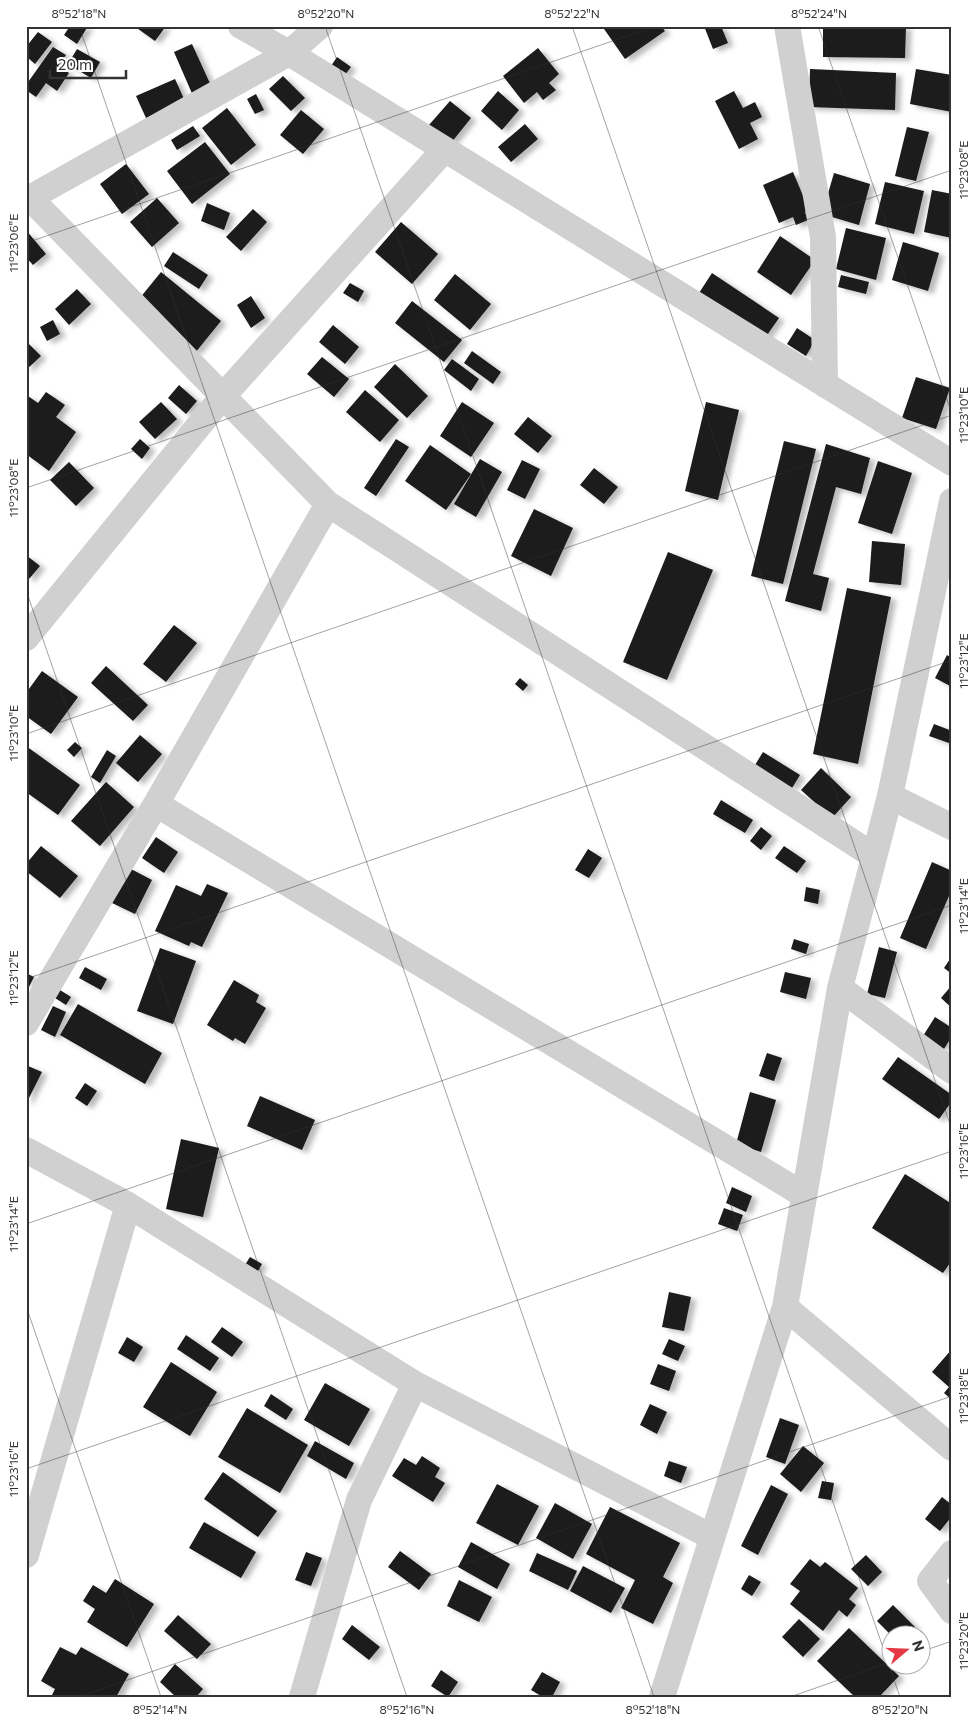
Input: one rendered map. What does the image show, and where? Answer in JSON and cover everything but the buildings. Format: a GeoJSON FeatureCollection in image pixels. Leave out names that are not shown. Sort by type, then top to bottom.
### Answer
{"type":"FeatureCollection","features":[{"type":"Feature","properties":{"kind":"street"},"geometry":{"type":"LineString","coordinates":[[241,26],[952,463]]}},
{"type":"Feature","properties":{"kind":"street"},"geometry":{"type":"LineString","coordinates":[[320,26],[289,54],[28,199],[328,504],[874,856]]}},
{"type":"Feature","properties":{"kind":"street"},"geometry":{"type":"LineString","coordinates":[[787,26],[823,237],[825,385]]}},
{"type":"Feature","properties":{"kind":"street"},"geometry":{"type":"LineString","coordinates":[[26,638],[223,396],[444,150]]}},
{"type":"Feature","properties":{"kind":"street"},"geometry":{"type":"LineString","coordinates":[[662,1697],[785,1307],[840,988],[890,796],[952,501]]}},
{"type":"Feature","properties":{"kind":"street"},"geometry":{"type":"LineString","coordinates":[[26,1023],[156,804],[328,504]]}},
{"type":"Feature","properties":{"kind":"street"},"geometry":{"type":"LineString","coordinates":[[890,796],[952,827]]}},
{"type":"Feature","properties":{"kind":"street"},"geometry":{"type":"LineString","coordinates":[[156,804],[804,1195]]}},
{"type":"Feature","properties":{"kind":"street"},"geometry":{"type":"LineString","coordinates":[[840,988],[952,1071]]}},
{"type":"Feature","properties":{"kind":"street"},"geometry":{"type":"LineString","coordinates":[[26,1150],[128,1205],[415,1384],[712,1537]]}},
{"type":"Feature","properties":{"kind":"street"},"geometry":{"type":"LineString","coordinates":[[26,1555],[128,1205]]}},
{"type":"Feature","properties":{"kind":"street"},"geometry":{"type":"LineString","coordinates":[[785,1307],[952,1448]]}},
{"type":"Feature","properties":{"kind":"street"},"geometry":{"type":"LineString","coordinates":[[302,1697],[359,1500],[415,1384]]}},
{"type":"Feature","properties":{"kind":"street"},"geometry":{"type":"LineString","coordinates":[[952,1553],[930,1581],[952,1611]]}}]}
